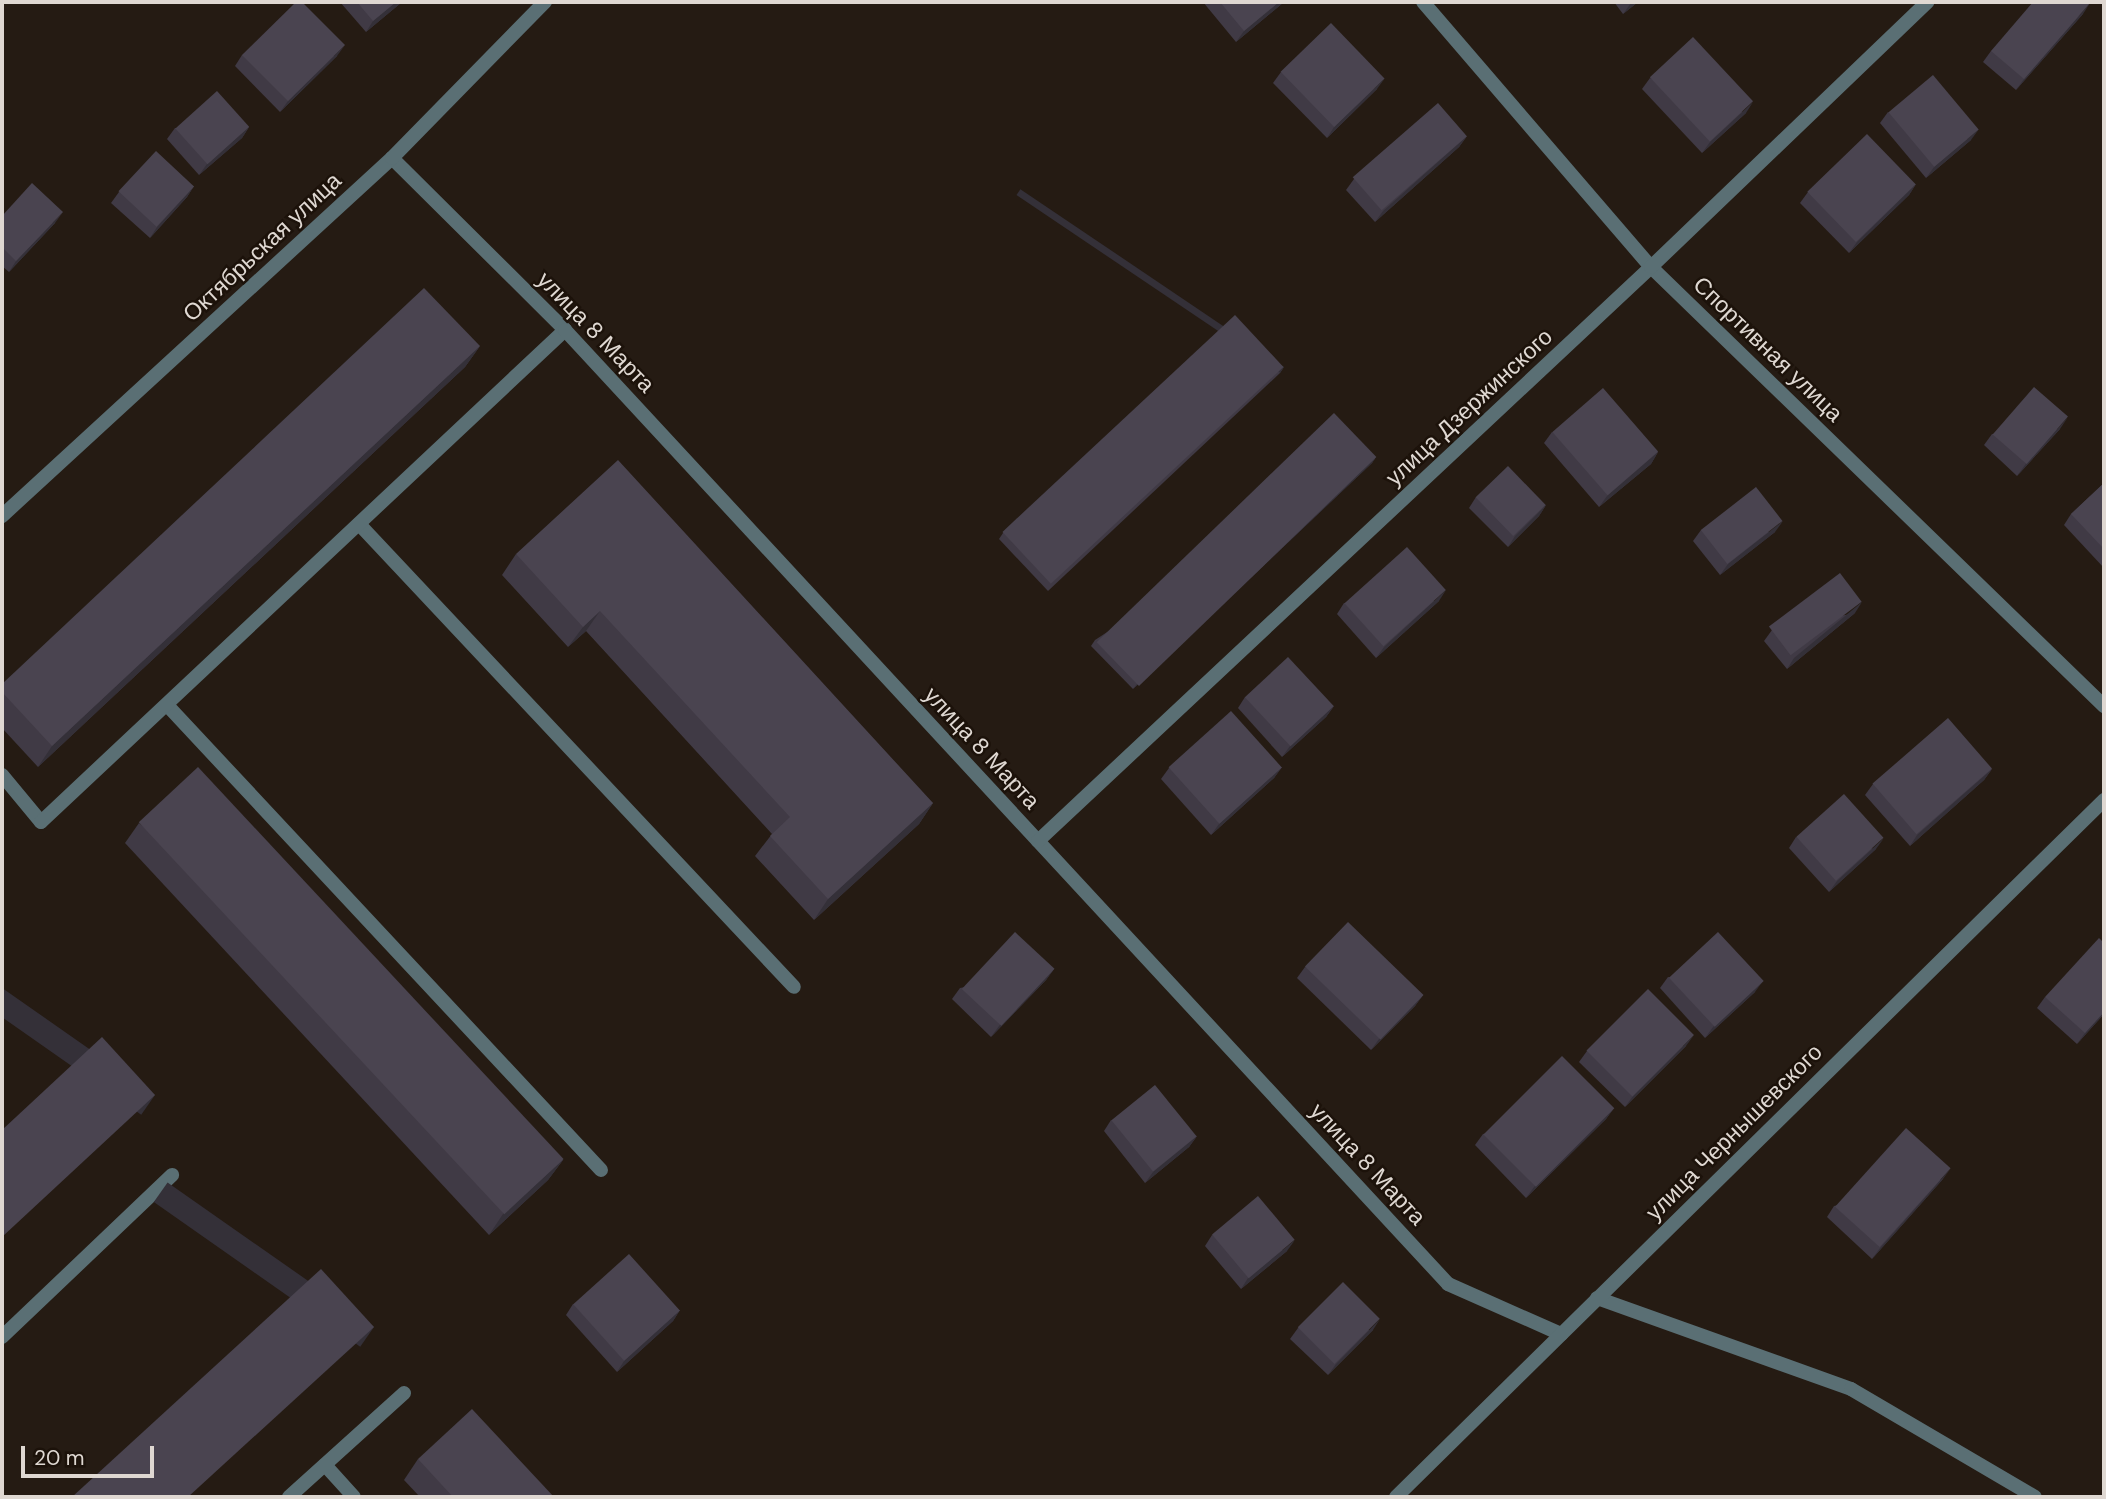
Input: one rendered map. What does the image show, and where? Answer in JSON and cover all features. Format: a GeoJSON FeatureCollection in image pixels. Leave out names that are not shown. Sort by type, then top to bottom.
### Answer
{"type":"FeatureCollection","features":[{"type":"Feature","properties":{"kind":"street","name":"Октябрьская улица"},"geometry":{"type":"LineString","coordinates":[[2,516],[392,158],[545,2]]}},
{"type":"Feature","properties":{"kind":"street","name":"Спортивная улица"},"geometry":{"type":"LineString","coordinates":[[1423,2],[1651,267],[2104,706]]}},
{"type":"Feature","properties":{"kind":"street","name":"улица Дзержинского"},"geometry":{"type":"LineString","coordinates":[[1038,841],[1651,267],[1927,2]]}},
{"type":"Feature","properties":{"kind":"street","name":"улица 8 Марта"},"geometry":{"type":"LineString","coordinates":[[392,158],[565,330],[1448,1284],[1561,1334]]}},
{"type":"Feature","properties":{"kind":"street"},"geometry":{"type":"LineString","coordinates":[[2,775],[41,822],[565,330]]}},
{"type":"Feature","properties":{"kind":"street"},"geometry":{"type":"LineString","coordinates":[[359,524],[794,988]]}},
{"type":"Feature","properties":{"kind":"street"},"geometry":{"type":"LineString","coordinates":[[167,705],[601,1170]]}},
{"type":"Feature","properties":{"kind":"street","name":"улица Чернышевского"},"geometry":{"type":"LineString","coordinates":[[1396,1497],[2104,800]]}},
{"type":"Feature","properties":{"kind":"street"},"geometry":{"type":"LineString","coordinates":[[2,1337],[172,1175]]}},
{"type":"Feature","properties":{"kind":"street"},"geometry":{"type":"LineString","coordinates":[[1597,1298],[1851,1390],[2035,1497]]}},
{"type":"Feature","properties":{"kind":"street"},"geometry":{"type":"LineString","coordinates":[[289,1497],[404,1392]]}},
{"type":"Feature","properties":{"kind":"street"},"geometry":{"type":"LineString","coordinates":[[325,1465],[354,1497]]}},
{"type":"Feature","properties":{"kind":"building"},"geometry":{"type":"Polygon","coordinates":[[[296,2],[302,2],[345,45],[288,101],[242,55],[296,2]]]}},
{"type":"Feature","properties":{"kind":"building"},"geometry":{"type":"Polygon","coordinates":[[[357,2],[396,2],[373,21],[357,2]]]}},
{"type":"Feature","properties":{"kind":"building"},"geometry":{"type":"Polygon","coordinates":[[[1220,2],[1279,2],[1244,31],[1220,2]]]}},
{"type":"Feature","properties":{"kind":"building"},"geometry":{"type":"Polygon","coordinates":[[[2033,2],[2090,3],[2024,79],[1991,51],[2033,2]]]}},
{"type":"Feature","properties":{"kind":"building"},"geometry":{"type":"Polygon","coordinates":[[[1331,23],[1384,78],[1334,127],[1281,72],[1331,23]]]}},
{"type":"Feature","properties":{"kind":"building"},"geometry":{"type":"Polygon","coordinates":[[[1693,37],[1753,101],[1710,142],[1650,77],[1693,37]]]}},
{"type":"Feature","properties":{"kind":"building"},"geometry":{"type":"Polygon","coordinates":[[[1933,75],[1979,129],[1934,167],[1889,112],[1933,75]]]}},
{"type":"Feature","properties":{"kind":"building"},"geometry":{"type":"Polygon","coordinates":[[[217,91],[249,127],[208,164],[175,128],[217,91]]]}},
{"type":"Feature","properties":{"kind":"building"},"geometry":{"type":"Polygon","coordinates":[[[1438,103],[1467,136],[1382,210],[1353,177],[1438,103]]]}},
{"type":"Feature","properties":{"kind":"building"},"geometry":{"type":"Polygon","coordinates":[[[1867,134],[1916,184],[1856,242],[1807,192],[1867,134]]]}},
{"type":"Feature","properties":{"kind":"building"},"geometry":{"type":"Polygon","coordinates":[[[156,151],[194,186],[157,227],[118,191],[156,151]]]}},
{"type":"Feature","properties":{"kind":"building"},"geometry":{"type":"Polygon","coordinates":[[[32,183],[63,212],[16,261],[2,247],[2,216],[32,183]]]}},
{"type":"Feature","properties":{"kind":"building"},"geometry":{"type":"Polygon","coordinates":[[[424,288],[480,346],[52,746],[2,692],[2,684],[424,288]]]}},
{"type":"Feature","properties":{"kind":"building"},"geometry":{"type":"Polygon","coordinates":[[[1235,315],[1283,367],[1051,584],[1002,532],[1235,315]]]}},
{"type":"Feature","properties":{"kind":"building"},"geometry":{"type":"Polygon","coordinates":[[[2034,387],[2068,417],[2027,464],[1993,435],[2034,387]]]}},
{"type":"Feature","properties":{"kind":"building"},"geometry":{"type":"Polygon","coordinates":[[[1603,388],[1658,451],[1608,495],[1552,432],[1603,388]]]}},
{"type":"Feature","properties":{"kind":"building"},"geometry":{"type":"Polygon","coordinates":[[[1334,413],[1376,457],[1139,686],[1097,642],[1334,413]]]}},
{"type":"Feature","properties":{"kind":"building"},"geometry":{"type":"Polygon","coordinates":[[[618,460],[933,803],[828,899],[770,836],[790,817],[600,611],[583,627],[516,554],[618,460]]]}},
{"type":"Feature","properties":{"kind":"building"},"geometry":{"type":"Polygon","coordinates":[[[1508,466],[1546,505],[1513,536],[1476,497],[1508,466]]]}},
{"type":"Feature","properties":{"kind":"building"},"geometry":{"type":"Polygon","coordinates":[[[2104,483],[2104,549],[2071,514],[2104,483]]]}},
{"type":"Feature","properties":{"kind":"building"},"geometry":{"type":"Polygon","coordinates":[[[1756,487],[1782,521],[1727,564],[1701,530],[1756,487]]]}},
{"type":"Feature","properties":{"kind":"building"},"geometry":{"type":"Polygon","coordinates":[[[1407,547],[1446,590],[1383,646],[1345,603],[1407,547]]]}},
{"type":"Feature","properties":{"kind":"building"},"geometry":{"type":"Polygon","coordinates":[[[1840,573],[1862,602],[1791,655],[1769,627],[1840,573]]]}},
{"type":"Feature","properties":{"kind":"building"},"geometry":{"type":"Polygon","coordinates":[[[1288,657],[1334,706],[1291,746],[1245,697],[1288,657]]]}},
{"type":"Feature","properties":{"kind":"building"},"geometry":{"type":"Polygon","coordinates":[[[1231,711],[1282,767],[1219,824],[1169,767],[1231,711]]]}},
{"type":"Feature","properties":{"kind":"building"},"geometry":{"type":"Polygon","coordinates":[[[1948,718],[1992,769],[1916,834],[1873,784],[1948,718]]]}},
{"type":"Feature","properties":{"kind":"building"},"geometry":{"type":"Polygon","coordinates":[[[198,767],[564,1159],[504,1214],[139,822],[198,767]]]}},
{"type":"Feature","properties":{"kind":"building"},"geometry":{"type":"Polygon","coordinates":[[[1844,794],[1883,838],[1836,881],[1796,837],[1844,794]]]}},
{"type":"Feature","properties":{"kind":"building"},"geometry":{"type":"Polygon","coordinates":[[[1348,922],[1424,995],[1380,1040],[1305,967],[1348,922]]]}},
{"type":"Feature","properties":{"kind":"building"},"geometry":{"type":"Polygon","coordinates":[[[1015,932],[1054,969],[1001,1026],[962,989],[1015,932]]]}},
{"type":"Feature","properties":{"kind":"building"},"geometry":{"type":"Polygon","coordinates":[[[1718,932],[1764,981],[1715,1027],[1669,978],[1718,932]]]}},
{"type":"Feature","properties":{"kind":"building"},"geometry":{"type":"Polygon","coordinates":[[[2099,938],[2104,943],[2104,1012],[2085,1033],[2045,997],[2099,938]]]}},
{"type":"Feature","properties":{"kind":"building"},"geometry":{"type":"Polygon","coordinates":[[[1648,989],[1694,1035],[1632,1096],[1586,1051],[1648,989]]]}},
{"type":"Feature","properties":{"kind":"building"},"geometry":{"type":"Polygon","coordinates":[[[102,1037],[155,1095],[2,1237],[2,1130],[102,1037]]]}},
{"type":"Feature","properties":{"kind":"building"},"geometry":{"type":"Polygon","coordinates":[[[1562,1056],[1614,1108],[1536,1187],[1484,1134],[1562,1056]]]}},
{"type":"Feature","properties":{"kind":"building"},"geometry":{"type":"Polygon","coordinates":[[[1155,1085],[1197,1136],[1153,1172],[1111,1120],[1155,1085]]]}},
{"type":"Feature","properties":{"kind":"building"},"geometry":{"type":"Polygon","coordinates":[[[1906,1128],[1951,1168],[1880,1247],[1835,1207],[1906,1128]]]}},
{"type":"Feature","properties":{"kind":"building"},"geometry":{"type":"Polygon","coordinates":[[[1258,1196],[1295,1240],[1249,1278],[1212,1235],[1258,1196]]]}},
{"type":"Feature","properties":{"kind":"building"},"geometry":{"type":"Polygon","coordinates":[[[629,1254],[680,1310],[624,1361],[573,1304],[629,1254]]]}},
{"type":"Feature","properties":{"kind":"building"},"geometry":{"type":"Polygon","coordinates":[[[321,1269],[374,1327],[188,1497],[72,1497],[321,1269]]]}},
{"type":"Feature","properties":{"kind":"building"},"geometry":{"type":"Polygon","coordinates":[[[1343,1282],[1380,1319],[1335,1364],[1298,1327],[1343,1282]]]}},
{"type":"Feature","properties":{"kind":"building"},"geometry":{"type":"Polygon","coordinates":[[[472,1409],[554,1497],[453,1497],[418,1459],[472,1409]]]}}]}
